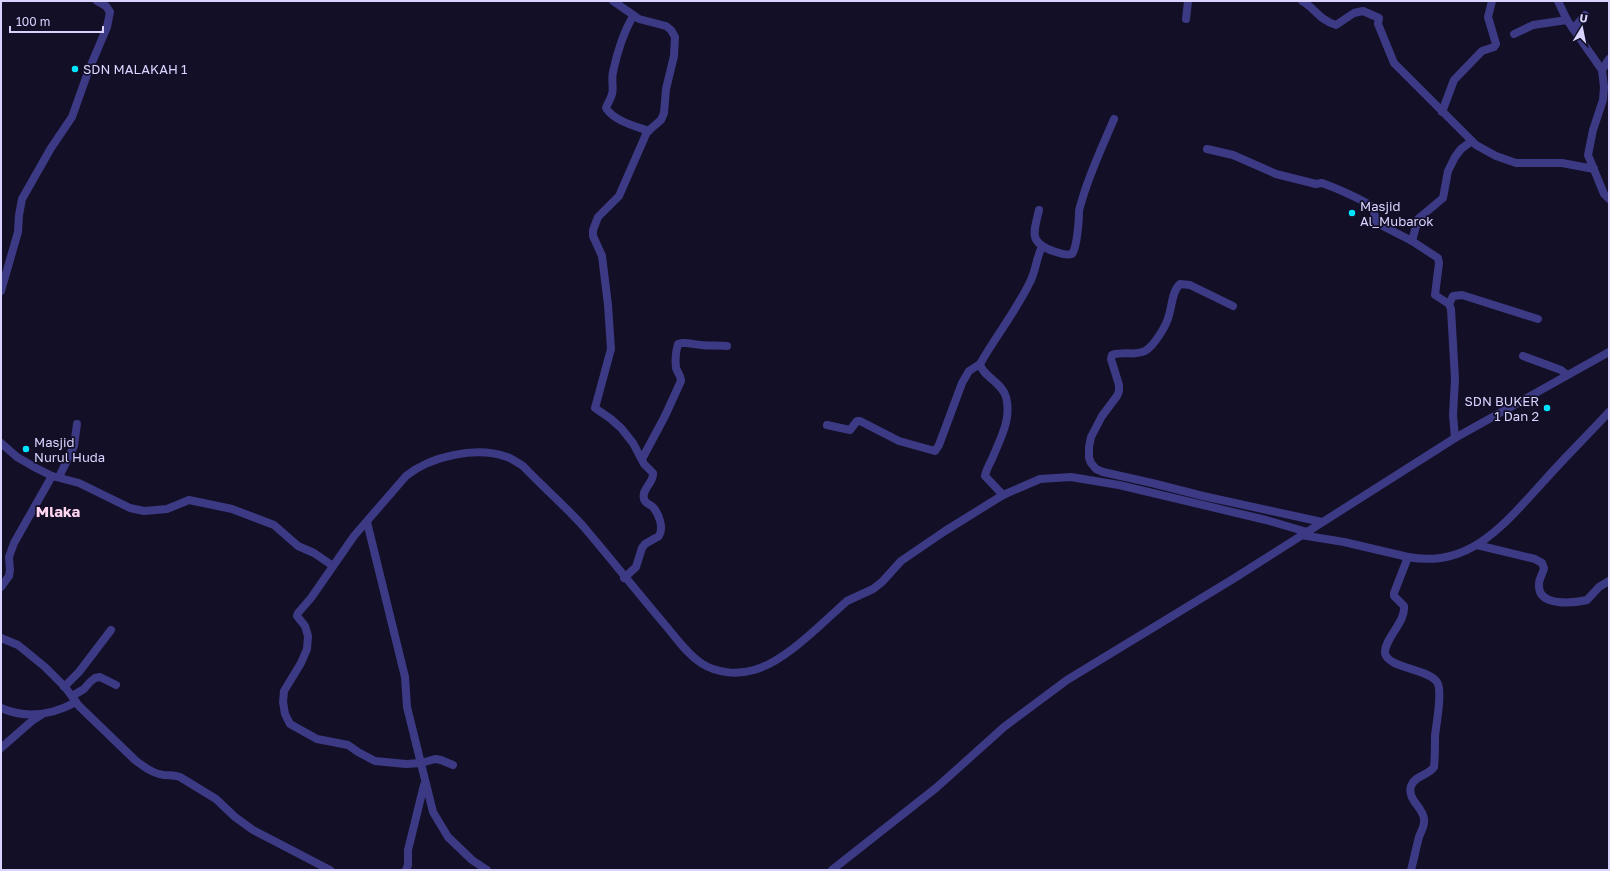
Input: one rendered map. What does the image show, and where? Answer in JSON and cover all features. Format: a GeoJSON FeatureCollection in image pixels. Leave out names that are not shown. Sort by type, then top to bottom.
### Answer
{"type":"FeatureCollection","features":[{"type":"Feature","properties":{"kind":"street"},"geometry":{"type":"LineString","coordinates":[[1,291],[18,232],[18,215],[22,199],[51,148],[72,117],[88,72],[107,27],[110,12],[106,6],[97,1]]}},
{"type":"Feature","properties":{"kind":"street"},"geometry":{"type":"LineString","coordinates":[[613,1],[633,16],[645,22],[666,26],[671,30],[675,37],[674,56],[666,89],[664,113],[661,120],[649,131],[638,151],[619,196],[598,217],[593,230],[593,236],[602,256],[608,305],[611,350],[595,408],[616,422],[633,443],[644,464],[651,470],[654,476],[643,494],[643,498],[653,507],[656,512],[660,519],[662,530],[659,536],[645,544],[642,548],[639,562],[628,575]]}},
{"type":"Feature","properties":{"kind":"street"},"geometry":{"type":"LineString","coordinates":[[1186,18],[1188,1]]}},
{"type":"Feature","properties":{"kind":"street"},"geometry":{"type":"LineString","coordinates":[[1302,1],[1307,4],[1317,15],[1330,24],[1336,25],[1354,13],[1363,11],[1378,18],[1378,24],[1394,63],[1476,145],[1496,156],[1516,163],[1562,163],[1594,169]]}},
{"type":"Feature","properties":{"kind":"street"},"geometry":{"type":"LineString","coordinates":[[1442,112],[1454,80],[1482,51],[1494,47],[1496,44],[1488,17],[1492,1]]}},
{"type":"Feature","properties":{"kind":"street"},"geometry":{"type":"LineString","coordinates":[[1558,1],[1567,20],[1602,70],[1604,87],[1603,100],[1593,130],[1588,155],[1604,194],[1609,199]]}},
{"type":"Feature","properties":{"kind":"street"},"geometry":{"type":"LineString","coordinates":[[1573,29],[1585,15]]}},
{"type":"Feature","properties":{"kind":"street"},"geometry":{"type":"LineString","coordinates":[[633,16],[628,23],[618,51],[611,84],[613,93],[606,108],[609,113],[616,118],[649,131]]}},
{"type":"Feature","properties":{"kind":"street"},"geometry":{"type":"LineString","coordinates":[[1514,34],[1533,25],[1567,20]]}},
{"type":"Feature","properties":{"kind":"street"},"geometry":{"type":"LineString","coordinates":[[1602,70],[1609,59]]}},
{"type":"Feature","properties":{"kind":"street"},"geometry":{"type":"LineString","coordinates":[[1039,210],[1035,237],[1042,247],[1068,255],[1074,252],[1075,237],[1079,226],[1079,211],[1085,187],[1114,119]]}},
{"type":"Feature","properties":{"kind":"street"},"geometry":{"type":"LineString","coordinates":[[1412,241],[1418,219],[1443,198],[1448,171],[1454,157],[1461,149],[1472,141]]}},
{"type":"Feature","properties":{"kind":"street"},"geometry":{"type":"LineString","coordinates":[[1207,149],[1233,155],[1276,174],[1316,184],[1322,183],[1331,186],[1371,206],[1374,210],[1374,219],[1377,223],[1412,241],[1438,258],[1440,263],[1435,295],[1449,304],[1451,309],[1456,379],[1453,415],[1455,438]]}},
{"type":"Feature","properties":{"kind":"street"},"geometry":{"type":"LineString","coordinates":[[827,425],[850,430],[857,421],[899,441],[935,451],[939,445],[962,383],[969,371],[980,364],[1014,313],[1030,283],[1035,270],[1036,260],[1042,247]]}},
{"type":"Feature","properties":{"kind":"street"},"geometry":{"type":"LineString","coordinates":[[1233,306],[1190,285],[1180,284],[1176,290],[1168,319],[1155,341],[1148,349],[1136,353],[1119,353],[1112,355],[1111,359],[1119,385],[1119,390],[1117,396],[1102,416],[1091,437],[1089,447],[1091,463],[1096,469],[1103,472],[1319,523]]}},
{"type":"Feature","properties":{"kind":"street"},"geometry":{"type":"LineString","coordinates":[[1449,304],[1453,296],[1462,295],[1538,319]]}},
{"type":"Feature","properties":{"kind":"street"},"geometry":{"type":"LineString","coordinates":[[642,459],[665,416],[681,381],[676,360],[678,344],[682,342],[702,346],[710,344],[727,346]]}},
{"type":"Feature","properties":{"kind":"street"},"geometry":{"type":"LineString","coordinates":[[832,870],[948,778],[999,730],[1050,692],[1455,438],[1609,352]]}},
{"type":"Feature","properties":{"kind":"street"},"geometry":{"type":"LineString","coordinates":[[1523,356],[1561,370],[1567,375]]}},
{"type":"Feature","properties":{"kind":"street"},"geometry":{"type":"LineString","coordinates":[[980,364],[983,370],[1003,390],[1007,406],[1005,428],[985,474],[986,478],[1002,493]]}},
{"type":"Feature","properties":{"kind":"street"},"geometry":{"type":"LineString","coordinates":[[453,765],[441,760],[406,764],[375,761],[348,745],[317,739],[290,724],[285,714],[283,702],[284,691],[301,663],[307,649],[307,629],[297,616],[330,565],[406,476],[425,464],[452,455],[478,453],[499,455],[513,460],[523,466],[582,525],[628,575],[688,652],[700,662],[715,670],[736,672],[753,670],[774,662],[795,647],[847,601],[855,596],[865,593],[882,582],[901,560],[1002,493],[1040,479],[1086,479],[1119,485],[1245,515],[1344,542],[1426,560],[1442,558],[1477,545],[1490,537],[1514,514],[1609,412]]}},
{"type":"Feature","properties":{"kind":"street"},"geometry":{"type":"LineString","coordinates":[[1,587],[9,576],[9,557],[14,543],[74,446],[77,424]]}},
{"type":"Feature","properties":{"kind":"street"},"geometry":{"type":"LineString","coordinates":[[1,443],[17,457],[55,477],[79,484],[130,508],[144,512],[167,509],[189,500],[228,508],[274,525],[298,546],[319,556],[330,565]]}},
{"type":"Feature","properties":{"kind":"street"},"geometry":{"type":"LineString","coordinates":[[367,522],[405,677],[407,707],[428,761],[425,783],[408,850],[408,865],[406,870]]}},
{"type":"Feature","properties":{"kind":"street"},"geometry":{"type":"LineString","coordinates":[[1477,545],[1538,560],[1544,568],[1538,585],[1540,591],[1546,598],[1556,602],[1587,600],[1599,587],[1609,581]]}},
{"type":"Feature","properties":{"kind":"street"},"geometry":{"type":"LineString","coordinates":[[1408,557],[1394,593],[1394,596],[1404,606],[1404,613],[1388,643],[1386,654],[1388,658],[1398,664],[1434,679],[1438,685],[1439,697],[1434,767],[1431,771],[1413,781],[1411,787],[1411,797],[1424,820],[1424,825],[1411,870]]}},
{"type":"Feature","properties":{"kind":"street"},"geometry":{"type":"LineString","coordinates":[[65,687],[79,672],[111,630]]}},
{"type":"Feature","properties":{"kind":"street"},"geometry":{"type":"LineString","coordinates":[[1,638],[18,645],[46,667],[73,698],[124,750],[145,767],[160,774],[180,777],[216,799],[235,817],[253,830],[330,870]]}},
{"type":"Feature","properties":{"kind":"street"},"geometry":{"type":"LineString","coordinates":[[1,748],[33,720],[42,715],[56,711],[96,678],[100,677],[116,685]]}},
{"type":"Feature","properties":{"kind":"street"},"geometry":{"type":"LineString","coordinates":[[1,708],[23,714],[42,715]]}},
{"type":"Feature","properties":{"kind":"street"},"geometry":{"type":"LineString","coordinates":[[425,783],[434,812],[448,837],[472,860],[486,870]]}},
{"type":"Feature","properties":{"kind":"place","name":"SDN MALAKAH 1"},"geometry":{"type":"Point","coordinates":[75,69]}},
{"type":"Feature","properties":{"kind":"place","name":"Masjid Al_Mubarok"},"geometry":{"type":"Point","coordinates":[1352,213]}},
{"type":"Feature","properties":{"kind":"place","name":"SDN BUKER 1 Dan 2"},"geometry":{"type":"Point","coordinates":[1547,408]}},
{"type":"Feature","properties":{"kind":"place","name":"Masjid Nurul Huda"},"geometry":{"type":"Point","coordinates":[26,449]}},
{"type":"Feature","properties":{"kind":"district","name":"Mlaka"},"geometry":{"type":"Point","coordinates":[58,511]}}]}
